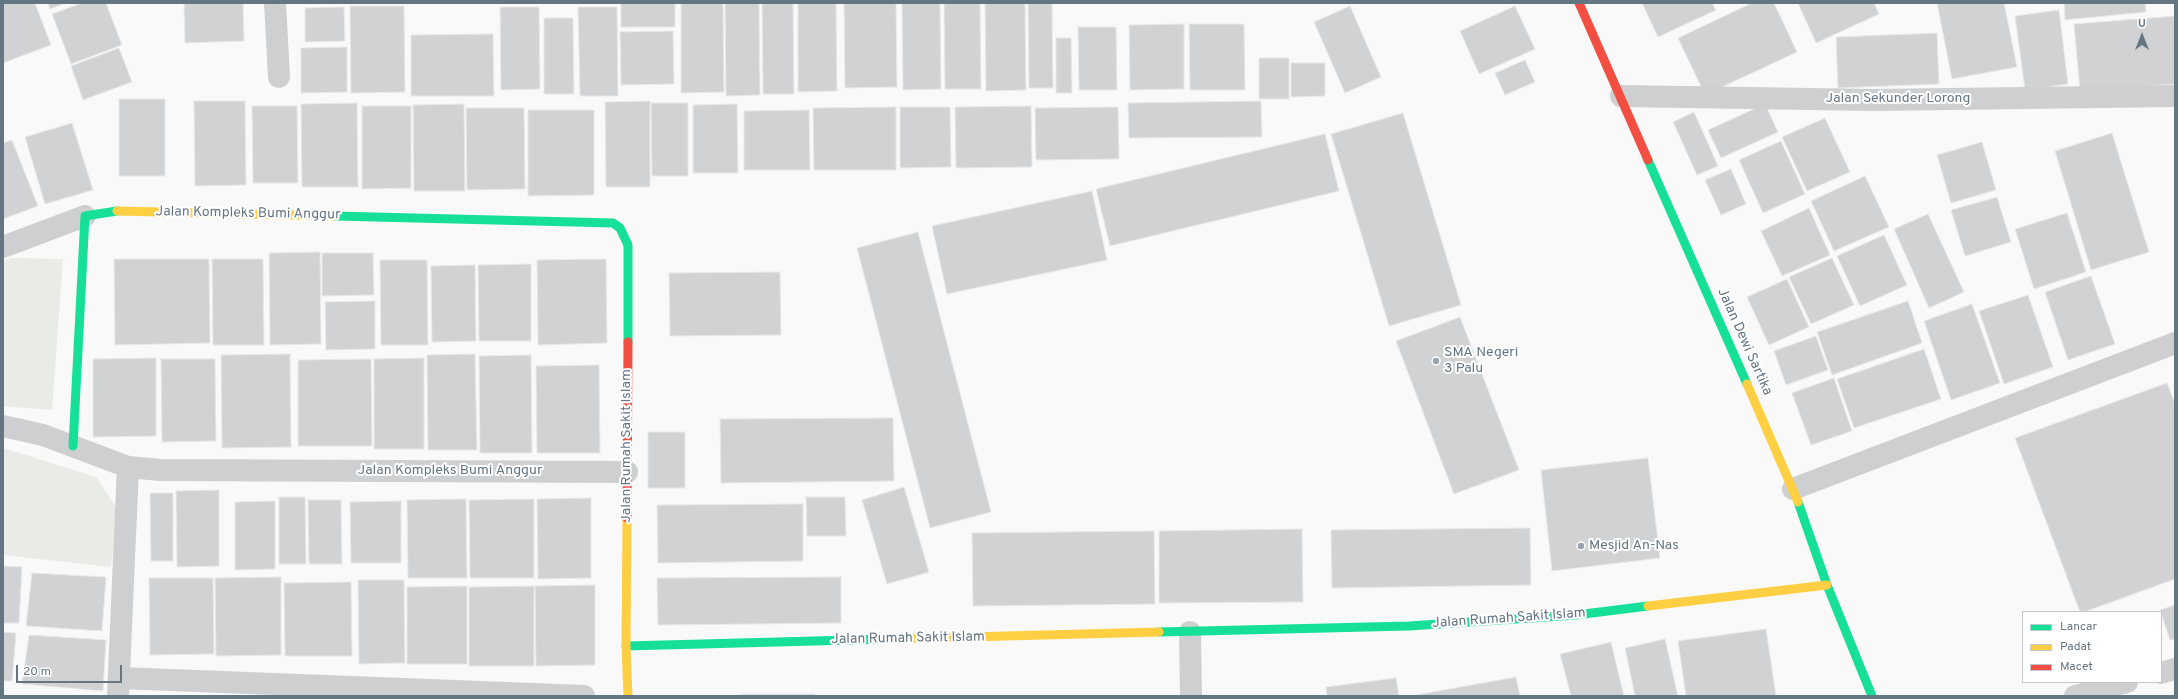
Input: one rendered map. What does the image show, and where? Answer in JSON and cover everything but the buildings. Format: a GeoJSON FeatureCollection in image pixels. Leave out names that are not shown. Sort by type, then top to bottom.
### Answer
{"type":"FeatureCollection","features":[{"type":"Feature","properties":{"kind":"street"},"geometry":{"type":"LineString","coordinates":[[274,3],[279,77]]}},
{"type":"Feature","properties":{"kind":"street","name":"Jalan Dewi Sartika"},"geometry":{"type":"LineString","coordinates":[[1579,3],[1793,489],[1826,586],[1872,696]]}},
{"type":"Feature","properties":{"kind":"street","name":"Jalan Sekunder Lorong"},"geometry":{"type":"LineString","coordinates":[[1621,96],[1874,100],[2175,96]]}},
{"type":"Feature","properties":{"kind":"street","name":"Jalan Kompleks Bumi Anggur"},"geometry":{"type":"LineString","coordinates":[[85,216],[115,211],[601,222],[613,223],[620,228],[628,245]]}},
{"type":"Feature","properties":{"kind":"street"},"geometry":{"type":"LineString","coordinates":[[3,247],[85,216],[73,446]]}},
{"type":"Feature","properties":{"kind":"street","name":"Jalan Rumah Sakit Islam"},"geometry":{"type":"LineString","coordinates":[[628,245],[626,646],[628,696]]}},
{"type":"Feature","properties":{"kind":"street"},"geometry":{"type":"LineString","coordinates":[[1793,489],[2175,343]]}},
{"type":"Feature","properties":{"kind":"street","name":"Jalan Kompleks Bumi Anggur"},"geometry":{"type":"LineString","coordinates":[[3,426],[43,435],[128,467],[160,470],[627,472]]}},
{"type":"Feature","properties":{"kind":"street"},"geometry":{"type":"LineString","coordinates":[[128,467],[119,687],[584,696]]}},
{"type":"Feature","properties":{"kind":"street","name":"Jalan Rumah Sakit Islam"},"geometry":{"type":"LineString","coordinates":[[626,646],[1409,626],[1507,621],[1621,610],[1826,586]]}},
{"type":"Feature","properties":{"kind":"street"},"geometry":{"type":"LineString","coordinates":[[1190,632],[1192,696]]}},
{"type":"Feature","properties":{"kind":"street"},"geometry":{"type":"LineString","coordinates":[[2162,673],[2175,669]]}},
{"type":"Feature","properties":{"kind":"street"},"geometry":{"type":"LineString","coordinates":[[2075,696],[2123,683]]}},
{"type":"Feature","properties":{"kind":"shaded area"},"geometry":{"type":"Polygon","coordinates":[[[11,258],[63,259],[52,410],[3,406],[3,261],[11,258]]]}},
{"type":"Feature","properties":{"kind":"shaded area"},"geometry":{"type":"Polygon","coordinates":[[[3,448],[96,477],[118,510],[111,567],[3,555],[3,448]]]}},
{"type":"Feature","properties":{"kind":"traffic: fast"},"geometry":{"type":"LineString","coordinates":[[1648,160],[1747,384]]}},
{"type":"Feature","properties":{"kind":"traffic: fast"},"geometry":{"type":"LineString","coordinates":[[73,446],[85,216],[117,211]]}},
{"type":"Feature","properties":{"kind":"traffic: fast"},"geometry":{"type":"LineString","coordinates":[[335,216],[613,223],[620,228],[628,245],[628,342]]}},
{"type":"Feature","properties":{"kind":"traffic: fast"},"geometry":{"type":"LineString","coordinates":[[1798,502],[1827,585],[1872,696]]}},
{"type":"Feature","properties":{"kind":"traffic: fast"},"geometry":{"type":"LineString","coordinates":[[1159,632],[1409,626],[1576,615],[1648,606]]}},
{"type":"Feature","properties":{"kind":"traffic: fast"},"geometry":{"type":"LineString","coordinates":[[626,646],[890,639]]}},
{"type":"Feature","properties":{"kind":"traffic: slow"},"geometry":{"type":"LineString","coordinates":[[117,211],[335,216]]}},
{"type":"Feature","properties":{"kind":"traffic: slow"},"geometry":{"type":"LineString","coordinates":[[1747,384],[1798,502]]}},
{"type":"Feature","properties":{"kind":"traffic: slow"},"geometry":{"type":"LineString","coordinates":[[627,518],[626,646],[628,696]]}},
{"type":"Feature","properties":{"kind":"traffic: slow"},"geometry":{"type":"LineString","coordinates":[[1648,606],[1827,585]]}},
{"type":"Feature","properties":{"kind":"traffic: slow"},"geometry":{"type":"LineString","coordinates":[[890,639],[1159,632]]}},
{"type":"Feature","properties":{"kind":"traffic: jam"},"geometry":{"type":"LineString","coordinates":[[1579,3],[1648,160]]}},
{"type":"Feature","properties":{"kind":"traffic: jam"},"geometry":{"type":"LineString","coordinates":[[627,518],[628,342]]}},
{"type":"Feature","properties":{"kind":"place","name":"SMA Negeri 3 Palu"},"geometry":{"type":"Point","coordinates":[1436,361]}},
{"type":"Feature","properties":{"kind":"place","name":"Mesjid An-Nas"},"geometry":{"type":"Point","coordinates":[1581,546]}}]}
